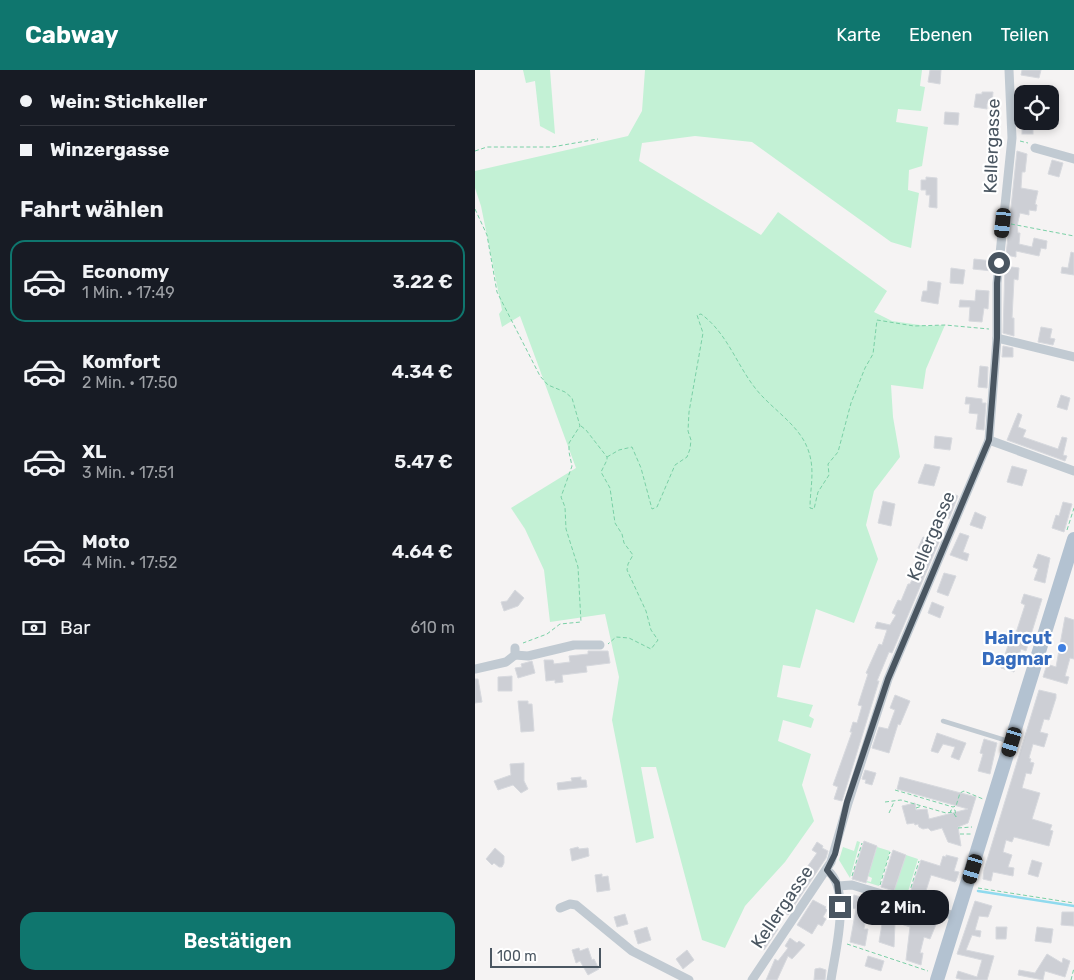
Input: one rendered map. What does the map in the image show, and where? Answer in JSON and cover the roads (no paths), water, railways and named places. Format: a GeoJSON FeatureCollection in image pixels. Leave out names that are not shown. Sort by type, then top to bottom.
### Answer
{"type":"FeatureCollection","features":[{"type":"Feature","properties":{"kind":"main road"},"geometry":{"type":"LineString","coordinates":[[934,976],[958,917],[1074,539]]}},
{"type":"Feature","properties":{"kind":"street","name":"Kellergasse"},"geometry":{"type":"LineString","coordinates":[[752,980],[827,870],[835,854],[847,802],[888,679],[989,440],[997,334],[997,283],[1012,138],[1009,70]]}},
{"type":"Feature","properties":{"kind":"street"},"geometry":{"type":"LineString","coordinates":[[1035,148],[1074,159]]}},
{"type":"Feature","properties":{"kind":"street"},"geometry":{"type":"LineString","coordinates":[[997,334],[1074,357]]}},
{"type":"Feature","properties":{"kind":"street"},"geometry":{"type":"LineString","coordinates":[[989,440],[1074,471]]}},
{"type":"Feature","properties":{"kind":"street"},"geometry":{"type":"LineString","coordinates":[[475,669],[506,662],[515,651],[528,656],[574,645],[600,644]]}},
{"type":"Feature","properties":{"kind":"street"},"geometry":{"type":"LineString","coordinates":[[827,870],[834,877],[838,886],[840,907],[831,980]]}},
{"type":"Feature","properties":{"kind":"street"},"geometry":{"type":"LineString","coordinates":[[838,886],[849,885],[958,917]]}},
{"type":"Feature","properties":{"kind":"street"},"geometry":{"type":"LineString","coordinates":[[560,908],[570,904],[579,906],[632,951],[689,980]]}},
{"type":"Feature","properties":{"kind":"lane"},"geometry":{"type":"LineString","coordinates":[[943,721],[1012,742]]}},
{"type":"Feature","properties":{"kind":"waterway"},"geometry":{"type":"LineString","coordinates":[[978,891],[1074,906]]}},
{"type":"Feature","properties":{"kind":"place","name":"Haircut Dagmar"},"geometry":{"type":"Point","coordinates":[1062,648]}}]}
